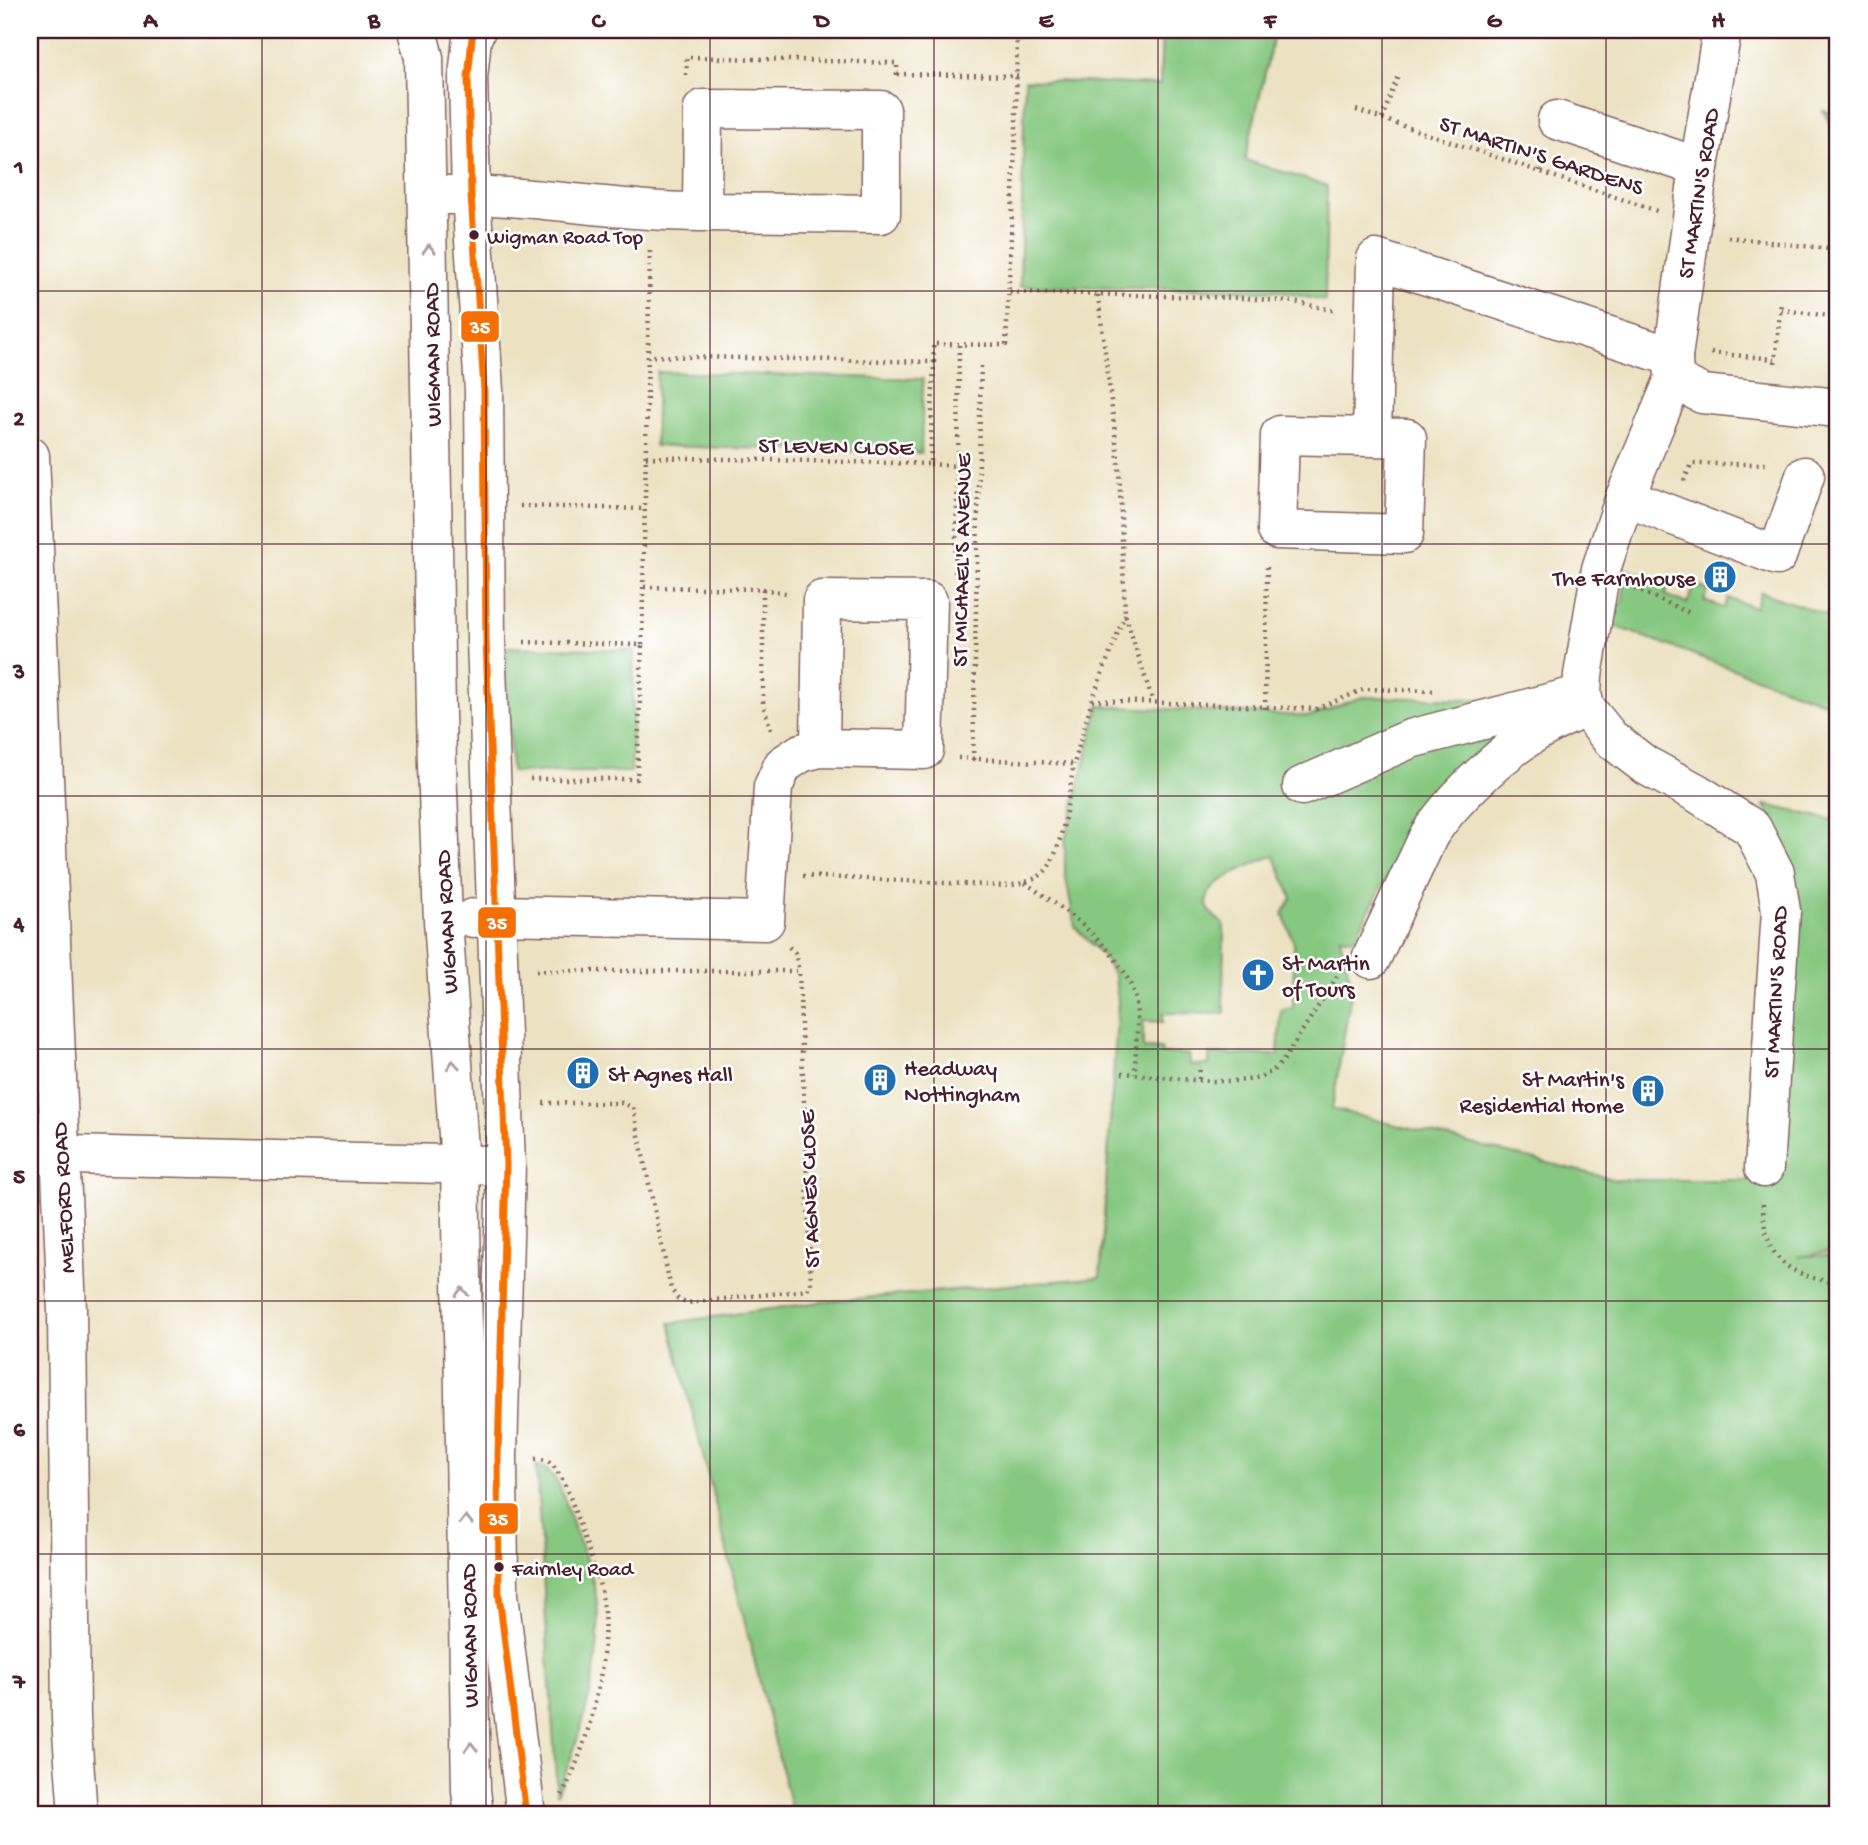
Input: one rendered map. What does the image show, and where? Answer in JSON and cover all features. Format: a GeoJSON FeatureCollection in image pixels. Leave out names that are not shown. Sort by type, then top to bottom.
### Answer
{"type":"FeatureCollection","features":[{"type":"Feature","properties":{"kind":"street","name":"WIGMAN ROAD"},"geometry":{"type":"LineString","coordinates":[[416,30],[424,58],[437,766],[443,920],[460,1164],[471,1790],[474,1815]]}},
{"type":"Feature","properties":{"kind":"street","name":"WIGMAN ROAD"},"geometry":{"type":"LineString","coordinates":[[476,30],[472,38],[468,78],[471,195],[485,390],[486,641],[506,1165],[498,1455],[499,1595],[542,1809]]}},
{"type":"Feature","properties":{"kind":"street","name":"ST MARTIN'S ROAD"},"geometry":{"type":"LineString","coordinates":[[1722,30],[1699,167],[1706,229],[1683,377],[1625,497],[1601,569],[1583,701],[1610,738],[1645,765],[1697,793],[1752,828],[1775,873],[1781,911],[1764,1168]]}},
{"type":"Feature","properties":{"kind":"street"},"geometry":{"type":"LineString","coordinates":[[427,195],[571,201],[651,212],[881,214],[881,110],[703,108],[702,212]]}},
{"type":"Feature","properties":{"kind":"street"},"geometry":{"type":"LineString","coordinates":[[1558,120],[1699,167]]}},
{"type":"Feature","properties":{"kind":"street"},"geometry":{"type":"LineString","coordinates":[[1372,437],[1376,260],[1683,377],[1770,402],[1838,408]]}},
{"type":"Feature","properties":{"kind":"street"},"geometry":{"type":"LineString","coordinates":[[1280,435],[1372,437],[1407,438],[1404,534],[1277,530],[1280,435]]}},
{"type":"Feature","properties":{"kind":"street","name":"MELFORD ROAD"},"geometry":{"type":"LineString","coordinates":[[30,456],[45,1154],[67,1310],[71,1719],[78,1815]]}},
{"type":"Feature","properties":{"kind":"street"},"geometry":{"type":"LineString","coordinates":[[1625,497],[1777,556],[1805,476]]}},
{"type":"Feature","properties":{"kind":"street"},"geometry":{"type":"LineString","coordinates":[[443,920],[497,915],[765,921],[767,874],[778,776],[801,753],[820,748],[923,750],[928,601],[822,600],[820,748]]}},
{"type":"Feature","properties":{"kind":"street"},"geometry":{"type":"LineString","coordinates":[[1302,786],[1410,739],[1583,701]]}},
{"type":"Feature","properties":{"kind":"street"},"geometry":{"type":"LineString","coordinates":[[1371,958],[1429,835],[1441,817],[1514,747],[1583,701]]}},
{"type":"Feature","properties":{"kind":"street"},"geometry":{"type":"LineString","coordinates":[[45,1154],[506,1165]]}},
{"type":"Feature","properties":{"kind":"path"},"geometry":{"type":"LineString","coordinates":[[648,356],[934,362],[933,344],[1006,345],[1018,76],[1017,30]]}},
{"type":"Feature","properties":{"kind":"path"},"geometry":{"type":"LineString","coordinates":[[703,108],[686,108],[687,57],[897,63],[897,85]]}},
{"type":"Feature","properties":{"kind":"path"},"geometry":{"type":"LineString","coordinates":[[897,74],[1018,76]]}},
{"type":"Feature","properties":{"kind":"path"},"geometry":{"type":"LineString","coordinates":[[1382,119],[1398,76]]}},
{"type":"Feature","properties":{"kind":"path","name":"ST MARTIN'S GARDENS"},"geometry":{"type":"LineString","coordinates":[[1356,110],[1706,229],[1838,250]]}},
{"type":"Feature","properties":{"kind":"path"},"geometry":{"type":"LineString","coordinates":[[492,778],[637,779],[644,587],[651,212]]}},
{"type":"Feature","properties":{"kind":"path"},"geometry":{"type":"LineString","coordinates":[[1010,292],[1243,298],[1295,302],[1375,322]]}},
{"type":"Feature","properties":{"kind":"path"},"geometry":{"type":"LineString","coordinates":[[1098,295],[1119,466],[1125,614],[1153,702]]}},
{"type":"Feature","properties":{"kind":"path"},"geometry":{"type":"LineString","coordinates":[[1770,402],[1781,303]]}},
{"type":"Feature","properties":{"kind":"path"},"geometry":{"type":"LineString","coordinates":[[1781,310],[1838,317]]}},
{"type":"Feature","properties":{"kind":"path"},"geometry":{"type":"LineString","coordinates":[[928,601],[935,586],[954,585],[958,345]]}},
{"type":"Feature","properties":{"kind":"path"},"geometry":{"type":"LineString","coordinates":[[1683,377],[1707,353],[1775,359]]}},
{"type":"Feature","properties":{"kind":"path","name":"ST LEVEN CLOSE"},"geometry":{"type":"LineString","coordinates":[[646,457],[930,464],[934,362]]}},
{"type":"Feature","properties":{"kind":"path","name":"ST MICHAEL'S AVENUE"},"geometry":{"type":"LineString","coordinates":[[973,760],[981,362]]}},
{"type":"Feature","properties":{"kind":"path"},"geometry":{"type":"LineString","coordinates":[[930,464],[958,466]]}},
{"type":"Feature","properties":{"kind":"path"},"geometry":{"type":"LineString","coordinates":[[1670,515],[1691,464],[1781,464],[1805,476]]}},
{"type":"Feature","properties":{"kind":"path"},"geometry":{"type":"LineString","coordinates":[[487,505],[645,509]]}},
{"type":"Feature","properties":{"kind":"path"},"geometry":{"type":"LineString","coordinates":[[1092,700],[1265,709],[1267,562],[1277,530]]}},
{"type":"Feature","properties":{"kind":"path"},"geometry":{"type":"LineString","coordinates":[[1601,569],[1625,584],[1690,613]]}},
{"type":"Feature","properties":{"kind":"path"},"geometry":{"type":"LineString","coordinates":[[644,587],[763,589],[822,600]]}},
{"type":"Feature","properties":{"kind":"path"},"geometry":{"type":"LineString","coordinates":[[763,589],[763,705],[778,776]]}},
{"type":"Feature","properties":{"kind":"path"},"geometry":{"type":"LineString","coordinates":[[767,874],[1006,886],[1024,882],[1045,872],[1056,856],[1074,764],[1092,700],[1125,614]]}},
{"type":"Feature","properties":{"kind":"path"},"geometry":{"type":"LineString","coordinates":[[486,641],[642,645]]}},
{"type":"Feature","properties":{"kind":"path"},"geometry":{"type":"LineString","coordinates":[[923,750],[973,760],[1074,764]]}},
{"type":"Feature","properties":{"kind":"path"},"geometry":{"type":"LineString","coordinates":[[1024,882],[1059,905],[1096,938],[1124,972],[1136,1003],[1135,1074]]}},
{"type":"Feature","properties":{"kind":"path"},"geometry":{"type":"LineString","coordinates":[[1122,1073],[1220,1081],[1259,1077],[1275,1070],[1345,964],[1371,958]]}},
{"type":"Feature","properties":{"kind":"path","name":"ST AGNES CLOSE"},"geometry":{"type":"LineString","coordinates":[[499,971],[799,971],[811,1286],[807,1290],[686,1303],[678,1299],[671,1289],[633,1107],[622,1103],[504,1103]]}},
{"type":"Feature","properties":{"kind":"path"},"geometry":{"type":"LineString","coordinates":[[1199,1065],[1199,1079]]}},
{"type":"Feature","properties":{"kind":"path"},"geometry":{"type":"LineString","coordinates":[[1764,1168],[1763,1226],[1773,1254],[1795,1273],[1815,1280],[1838,1283]]}},
{"type":"Feature","properties":{"kind":"path"},"geometry":{"type":"LineString","coordinates":[[498,1455],[546,1460],[554,1468],[570,1496],[601,1588],[605,1637],[593,1711],[574,1773],[542,1809]]}},
{"type":"Feature","properties":{"kind":"green space"},"geometry":{"type":"Polygon","coordinates":[[[1162,30],[1229,30],[1274,34],[1245,160],[1327,186],[1325,301],[1278,291],[1020,286],[1025,80],[1160,85],[1162,30]]]}},
{"type":"Feature","properties":{"kind":"green space"},"geometry":{"type":"Polygon","coordinates":[[[1823,111],[1838,112],[1838,139],[1823,111]]]}},
{"type":"Feature","properties":{"kind":"green space"},"geometry":{"type":"Polygon","coordinates":[[[657,372],[923,379],[921,453],[655,446],[657,372]]]}},
{"type":"Feature","properties":{"kind":"green space"},"geometry":{"type":"Polygon","coordinates":[[[1623,568],[1669,586],[1665,595],[1687,604],[1695,585],[1708,590],[1704,601],[1724,608],[1728,598],[1755,608],[1761,592],[1838,619],[1838,707],[1606,623],[1611,612],[1622,603],[1625,584],[1623,568]]]}},
{"type":"Feature","properties":{"kind":"green space"},"geometry":{"type":"Polygon","coordinates":[[[506,647],[634,650],[631,772],[511,772],[506,647]]]}},
{"type":"Feature","properties":{"kind":"green space"},"geometry":{"type":"Polygon","coordinates":[[[1362,697],[1529,700],[1473,759],[1411,832],[1354,939],[1340,937],[1352,987],[1332,1109],[1616,1180],[1780,1180],[1791,867],[1765,805],[1838,821],[1838,1250],[1797,1257],[1838,1255],[1838,1815],[793,1815],[670,1323],[820,1302],[1100,1277],[1118,1002],[1115,977],[1102,955],[1075,927],[1065,874],[1065,841],[1099,706],[1311,716],[1362,697]],[[1274,855],[1234,873],[1211,891],[1207,901],[1210,912],[1224,924],[1225,1014],[1163,1013],[1163,1022],[1143,1021],[1143,1048],[1161,1049],[1162,1054],[1189,1054],[1190,1065],[1209,1065],[1209,1054],[1278,1055],[1281,1009],[1293,1007],[1294,944],[1283,913],[1292,898],[1274,855]]]}},
{"type":"Feature","properties":{"kind":"green space"},"geometry":{"type":"Polygon","coordinates":[[[536,1465],[551,1474],[560,1487],[594,1586],[598,1611],[598,1637],[590,1692],[575,1746],[557,1794],[536,1465]]]}},
{"type":"Feature","properties":{"kind":"transit line","name":"35"},"geometry":{"type":"LineString","coordinates":[[476,30],[472,38],[468,78],[471,195],[484,390],[486,641],[506,1165],[498,1455],[499,1595],[526,1815]]}},
{"type":"Feature","properties":{"kind":"place","name":"Wigman Road Top"},"geometry":{"type":"Point","coordinates":[474,235]}},
{"type":"Feature","properties":{"kind":"place","name":"The Farmhouse"},"geometry":{"type":"Point","coordinates":[1720,577]}},
{"type":"Feature","properties":{"kind":"place","name":"St Martin of Tours"},"geometry":{"type":"Point","coordinates":[1258,975]}},
{"type":"Feature","properties":{"kind":"place","name":"St Agnes Hall"},"geometry":{"type":"Point","coordinates":[583,1073]}},
{"type":"Feature","properties":{"kind":"place","name":"Headway Nottingham"},"geometry":{"type":"Point","coordinates":[880,1080]}},
{"type":"Feature","properties":{"kind":"place","name":"St Martin's Residential Home"},"geometry":{"type":"Point","coordinates":[1648,1091]}},
{"type":"Feature","properties":{"kind":"place","name":"Fairnley Road"},"geometry":{"type":"Point","coordinates":[499,1567]}}]}
